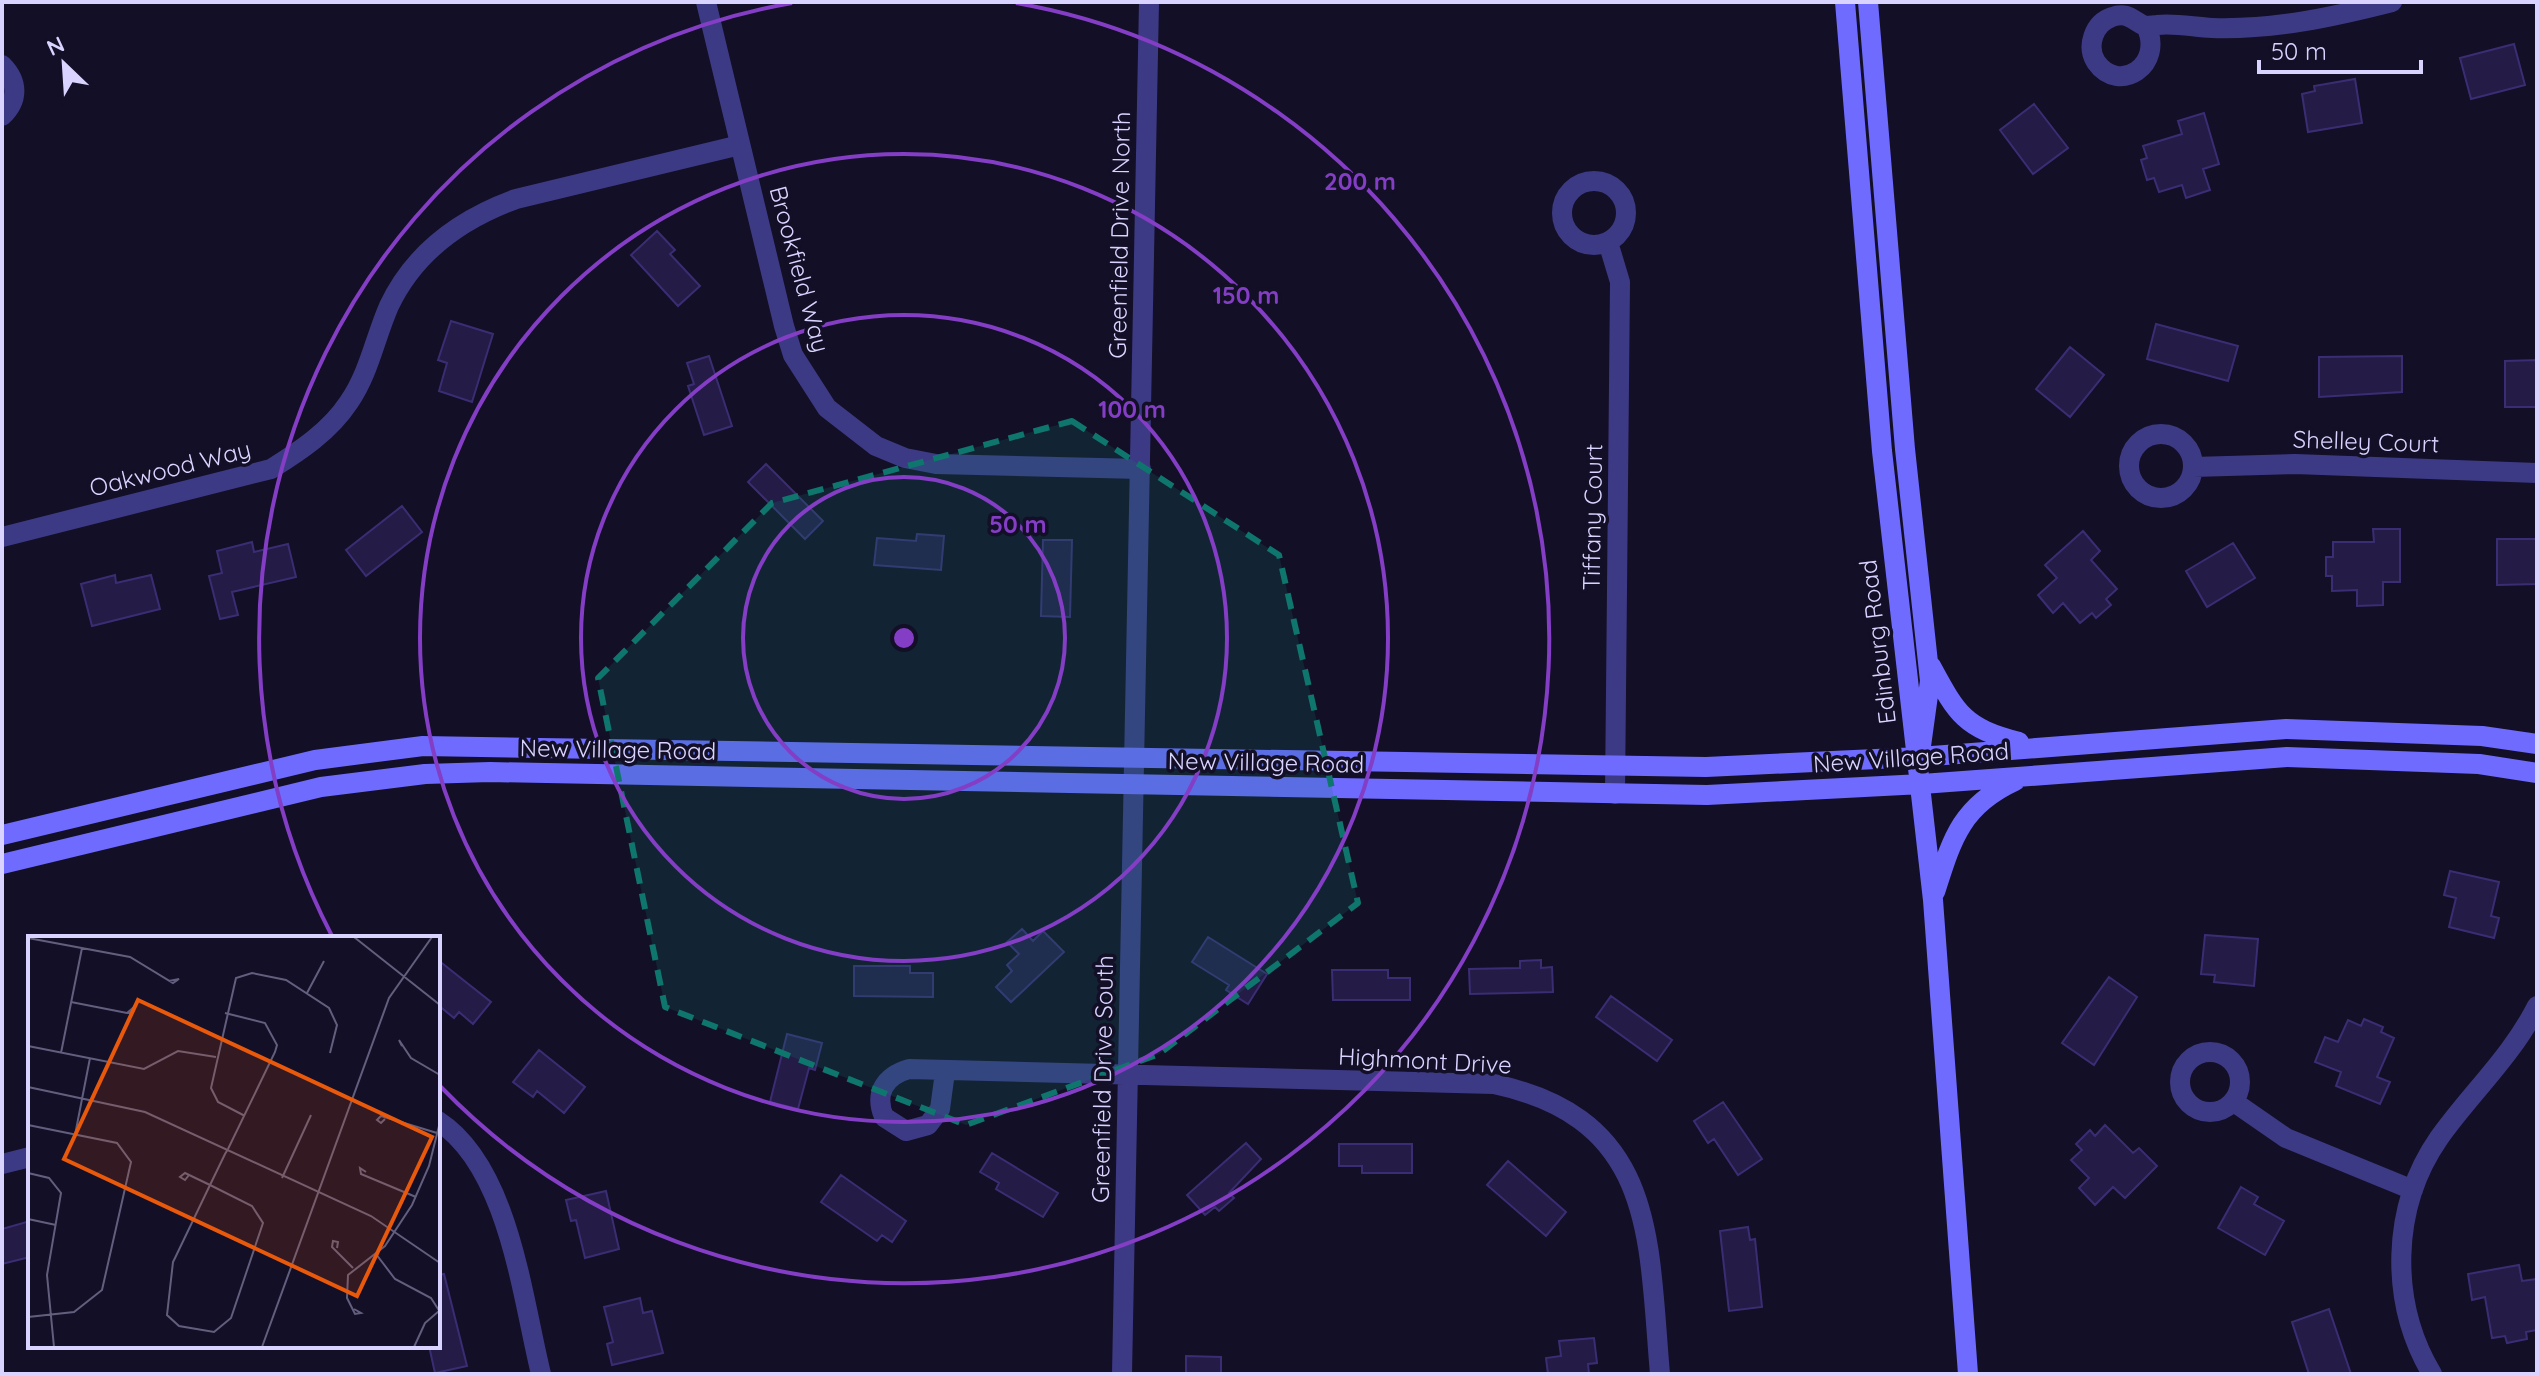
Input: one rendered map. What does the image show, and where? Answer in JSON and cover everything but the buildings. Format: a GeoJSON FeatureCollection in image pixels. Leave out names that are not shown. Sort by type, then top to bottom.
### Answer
{"type":"FeatureCollection","features":[{"type":"Feature","properties":{"kind":"main road","name":"Edinburg Road"},"geometry":{"type":"LineString","coordinates":[[1845,2],[1882,451],[1908,699],[1919,757]]}},
{"type":"Feature","properties":{"kind":"main road","name":"Edinburg Road"},"geometry":{"type":"LineString","coordinates":[[1868,2],[1905,449],[1929,662],[1928,708],[1919,757]]}},
{"type":"Feature","properties":{"kind":"main road"},"geometry":{"type":"LineString","coordinates":[[1929,662],[1955,706],[1976,728],[2039,747]]}},
{"type":"Feature","properties":{"kind":"main road","name":"New Village Road"},"geometry":{"type":"LineString","coordinates":[[2,835],[315,760],[423,746],[1706,767],[1919,757],[2286,729],[2482,736],[2537,744]]}},
{"type":"Feature","properties":{"kind":"main road"},"geometry":{"type":"LineString","coordinates":[[1919,757],[1933,900],[1968,1374]]}},
{"type":"Feature","properties":{"kind":"main road","name":"New Village Road"},"geometry":{"type":"LineString","coordinates":[[2,864],[321,787],[425,774],[490,772],[1707,795],[1922,784],[2287,757],[2479,764],[2537,773]]}},
{"type":"Feature","properties":{"kind":"main road"},"geometry":{"type":"LineString","coordinates":[[1933,900],[1947,856],[1971,809],[1986,795],[2036,775]]}},
{"type":"Feature","properties":{"kind":"street","name":"Brookfield Way"},"geometry":{"type":"LineString","coordinates":[[706,2],[793,355],[817,396],[850,429],[876,446],[936,464],[1141,469]]}},
{"type":"Feature","properties":{"kind":"street","name":"Greenfield Drive North"},"geometry":{"type":"LineString","coordinates":[[1136,758],[1149,2]]}},
{"type":"Feature","properties":{"kind":"street"},"geometry":{"type":"LineString","coordinates":[[2146,26],[2261,27],[2306,22],[2392,2]]}},
{"type":"Feature","properties":{"kind":"street"},"geometry":{"type":"LineString","coordinates":[[2,65],[14,82],[15,96],[2,116]]}},
{"type":"Feature","properties":{"kind":"street","name":"Oakwood Way"},"geometry":{"type":"LineString","coordinates":[[2,537],[271,469],[318,437],[349,403],[366,372],[389,307],[404,280],[425,253],[454,228],[484,211],[516,199],[740,145]]}},
{"type":"Feature","properties":{"kind":"street","name":"Tiffany Court"},"geometry":{"type":"LineString","coordinates":[[1608,242],[1620,282],[1615,794]]}},
{"type":"Feature","properties":{"kind":"street","name":"Shelley Court"},"geometry":{"type":"LineString","coordinates":[[2193,467],[2295,464],[2537,473]]}},
{"type":"Feature","properties":{"kind":"street","name":"Greenfield Drive South"},"geometry":{"type":"LineString","coordinates":[[1122,1374],[1136,758]]}},
{"type":"Feature","properties":{"kind":"street"},"geometry":{"type":"LineString","coordinates":[[2432,1374],[2410,1326],[2403,1293],[2401,1258],[2413,1190],[2439,1138],[2509,1053],[2535,1014]]}},
{"type":"Feature","properties":{"kind":"street","name":"Highmont Drive"},"geometry":{"type":"LineString","coordinates":[[945,1072],[1494,1084],[1527,1091],[1561,1106],[1606,1143],[1626,1170],[1640,1201],[1647,1231],[1660,1374]]}},
{"type":"Feature","properties":{"kind":"street"},"geometry":{"type":"LineString","coordinates":[[2234,1102],[2286,1138],[2413,1190]]}},
{"type":"Feature","properties":{"kind":"street"},"geometry":{"type":"LineString","coordinates":[[440,1123],[466,1146],[485,1173],[499,1204],[541,1374]]}},
{"type":"Feature","properties":{"kind":"street"},"geometry":{"type":"LineString","coordinates":[[2,1164],[28,1158]]}},
{"type":"Feature","properties":{"kind":"highlighted area"},"geometry":{"type":"Polygon","coordinates":[[[1072,421],[1279,555],[1358,903],[1159,1054],[966,1125],[665,1007],[598,678],[772,503],[1072,421]]]}}]}
